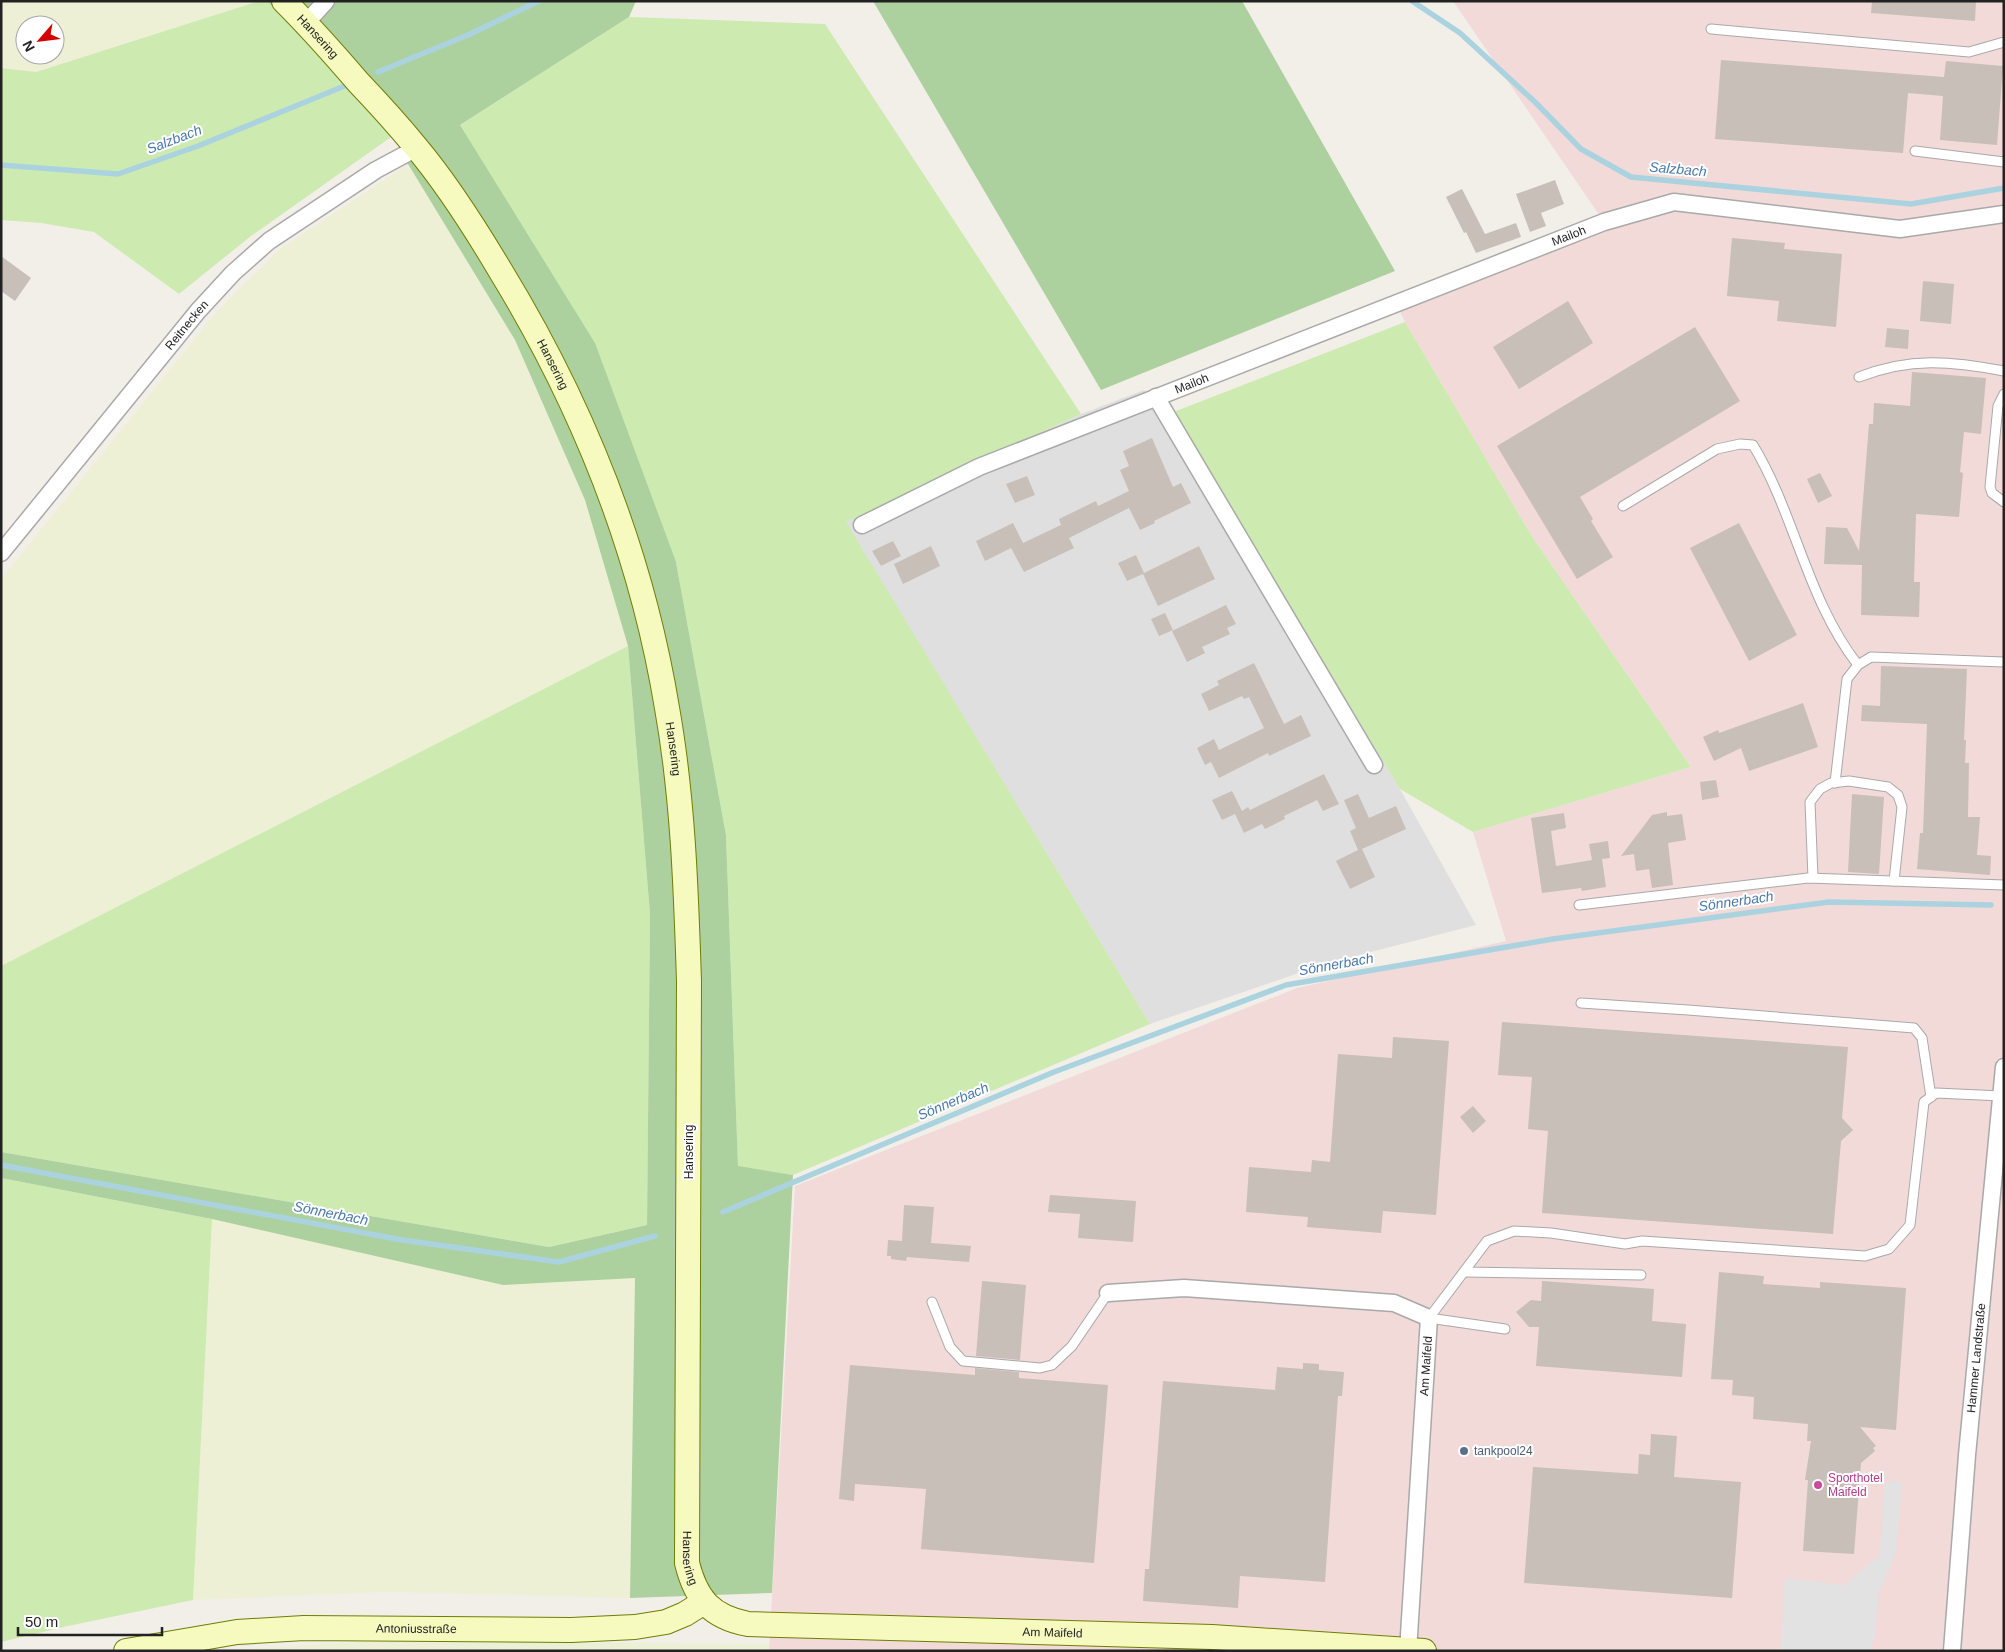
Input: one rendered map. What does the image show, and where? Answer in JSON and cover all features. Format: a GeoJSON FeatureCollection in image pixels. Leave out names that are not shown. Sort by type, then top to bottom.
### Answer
{"type":"FeatureCollection","features":[{"type":"Feature","properties":{"kind":"street","name":"Hansering"},"geometry":{"type":"LineString","coordinates":[[284,1],[306,23],[417,148],[473,225],[531,320],[569,394],[601,469],[629,548],[651,627],[667,707],[681,802],[689,981],[687,1563],[696,1591],[704,1602]]}},
{"type":"Feature","properties":{"kind":"street"},"geometry":{"type":"LineString","coordinates":[[306,23],[326,1]]}},
{"type":"Feature","properties":{"kind":"street","name":"Reitnecken"},"geometry":{"type":"LineString","coordinates":[[1,553],[198,311],[232,273],[269,241],[376,170],[417,148]]}},
{"type":"Feature","properties":{"kind":"street","name":"Mailoh"},"geometry":{"type":"LineString","coordinates":[[862,526],[979,467],[1604,222],[1674,202],[1900,229],[2004,214]]}},
{"type":"Feature","properties":{"kind":"street"},"geometry":{"type":"LineString","coordinates":[[1156,397],[1374,766]]}},
{"type":"Feature","properties":{"kind":"street","name":"Hammer Landstraße"},"geometry":{"type":"LineString","coordinates":[[1952,1651],[1967,1455],[2004,1067]]}},
{"type":"Feature","properties":{"kind":"street","name":"Am Maifeld"},"geometry":{"type":"LineString","coordinates":[[704,1602],[723,1618],[748,1624],[1212,1638],[1414,1650],[1430,1318],[1394,1302],[1184,1288],[1108,1293]]}},
{"type":"Feature","properties":{"kind":"street","name":"Antoniusstraße"},"geometry":{"type":"LineString","coordinates":[[126,1651],[237,1632],[304,1628],[571,1630],[635,1627],[666,1622],[685,1614],[704,1602]]}},
{"type":"Feature","properties":{"kind":"lane"},"geometry":{"type":"LineString","coordinates":[[1711,29],[1969,52],[2004,42]]}},
{"type":"Feature","properties":{"kind":"lane"},"geometry":{"type":"LineString","coordinates":[[1915,151],[2004,162]]}},
{"type":"Feature","properties":{"kind":"lane"},"geometry":{"type":"LineString","coordinates":[[1859,376],[1891,366],[1927,361],[2004,370]]}},
{"type":"Feature","properties":{"kind":"lane"},"geometry":{"type":"LineString","coordinates":[[2004,394],[1998,406],[1990,487],[1992,493],[2004,502]]}},
{"type":"Feature","properties":{"kind":"lane"},"geometry":{"type":"LineString","coordinates":[[1623,506],[1717,449],[1740,444],[1753,445],[1781,498],[1825,613],[1844,648],[1858,664]]}},
{"type":"Feature","properties":{"kind":"lane"},"geometry":{"type":"LineString","coordinates":[[1835,783],[1847,679],[1858,664],[1871,657],[2004,662]]}},
{"type":"Feature","properties":{"kind":"lane"},"geometry":{"type":"LineString","coordinates":[[1813,878],[1810,802],[1820,789],[1835,783],[1849,781],[1888,787],[1898,795],[1902,807],[1894,881]]}},
{"type":"Feature","properties":{"kind":"lane"},"geometry":{"type":"LineString","coordinates":[[1578,905],[1813,878],[2004,885]]}},
{"type":"Feature","properties":{"kind":"lane"},"geometry":{"type":"LineString","coordinates":[[1581,1004],[1688,1010],[1914,1028],[1922,1038],[1931,1097]]}},
{"type":"Feature","properties":{"kind":"lane"},"geometry":{"type":"LineString","coordinates":[[1504,1329],[1430,1318],[1487,1241],[1514,1231],[1551,1233],[1625,1244],[1642,1241],[1865,1256],[1889,1249],[1910,1225],[1924,1102],[1936,1093],[1951,1092],[2002,1096]]}},
{"type":"Feature","properties":{"kind":"lane"},"geometry":{"type":"LineString","coordinates":[[1465,1272],[1641,1275]]}},
{"type":"Feature","properties":{"kind":"lane"},"geometry":{"type":"LineString","coordinates":[[932,1302],[950,1347],[963,1361],[1040,1368],[1052,1365],[1072,1346],[1108,1293]]}},
{"type":"Feature","properties":{"kind":"shaded area"},"geometry":{"type":"Polygon","coordinates":[[[1453,1],[2004,1],[2004,1651],[769,1651],[795,1186],[1297,988],[1506,941],[1473,832],[1691,767],[1533,538],[1405,322],[1396,303],[1604,222],[1453,1]]]}},
{"type":"Feature","properties":{"kind":"shaded area"},"geometry":{"type":"Polygon","coordinates":[[[1144,390],[1171,413],[1400,789],[1476,925],[1328,963],[1150,1024],[845,522],[1081,414],[1144,390]]]}},
{"type":"Feature","properties":{"kind":"shaded area"},"geometry":{"type":"Polygon","coordinates":[[[1885,1481],[1902,1482],[1896,1552],[1879,1593],[1875,1635],[1870,1651],[1781,1651],[1785,1578],[1844,1585],[1880,1555],[1885,1481]]]}},
{"type":"Feature","properties":{"kind":"green space"},"geometry":{"type":"Polygon","coordinates":[[[1,1],[259,1],[65,63],[65,15],[15,15],[15,65],[58,65],[36,72],[1,68],[1,1]]]}},
{"type":"Feature","properties":{"kind":"green space"},"geometry":{"type":"Polygon","coordinates":[[[259,1],[267,1],[394,135],[251,236],[179,294],[94,232],[41,223],[1,220],[1,68],[36,72],[58,65],[65,65],[65,63],[259,1]]]}},
{"type":"Feature","properties":{"kind":"green space"},"geometry":{"type":"Polygon","coordinates":[[[267,1],[636,1],[629,17],[460,125],[595,343],[676,562],[726,835],[738,1166],[793,1175],[772,1593],[630,1598],[635,1278],[503,1285],[212,1219],[1,1178],[1,1152],[549,1247],[647,1225],[650,914],[628,646],[585,500],[515,340],[408,164],[394,135],[267,1]]]}},
{"type":"Feature","properties":{"kind":"green space"},"geometry":{"type":"Polygon","coordinates":[[[873,1],[1242,1],[1395,271],[1101,390],[873,1]]]}},
{"type":"Feature","properties":{"kind":"green space"},"geometry":{"type":"Polygon","coordinates":[[[629,17],[825,24],[1081,414],[846,522],[1150,1024],[793,1175],[738,1167],[726,835],[676,562],[460,125],[629,17]]]}},
{"type":"Feature","properties":{"kind":"green space"},"geometry":{"type":"Polygon","coordinates":[[[408,164],[515,340],[585,500],[628,646],[1,966],[1,579],[217,311],[280,249],[408,164]]]}},
{"type":"Feature","properties":{"kind":"green space"},"geometry":{"type":"Polygon","coordinates":[[[1405,322],[1533,538],[1691,767],[1473,832],[1400,789],[1171,413],[1405,322]]]}},
{"type":"Feature","properties":{"kind":"green space"},"geometry":{"type":"Polygon","coordinates":[[[628,646],[650,914],[647,1225],[549,1247],[1,1152],[1,966],[628,646]]]}},
{"type":"Feature","properties":{"kind":"green space"},"geometry":{"type":"Polygon","coordinates":[[[1,1178],[212,1219],[193,1600],[1,1642],[1,1178]]]}},
{"type":"Feature","properties":{"kind":"green space"},"geometry":{"type":"Polygon","coordinates":[[[212,1219],[503,1285],[635,1278],[630,1598],[386,1592],[193,1600],[212,1219]]]}},
{"type":"Feature","properties":{"kind":"green space"},"geometry":{"type":"Polygon","coordinates":[[[376,1641],[769,1644],[769,1651],[213,1651],[376,1641]]]}},
{"type":"Feature","properties":{"kind":"building"},"geometry":{"type":"Polygon","coordinates":[[[1872,1],[1976,1],[1975,21],[1871,13],[1872,1]]]}},
{"type":"Feature","properties":{"kind":"building"},"geometry":{"type":"Polygon","coordinates":[[[1721,60],[1944,77],[1946,61],[2003,66],[1997,145],[1940,140],[1943,96],[1908,93],[1903,153],[1715,139],[1721,60]]]}},
{"type":"Feature","properties":{"kind":"building"},"geometry":{"type":"Polygon","coordinates":[[[1555,180],[1564,204],[1541,213],[1546,226],[1530,232],[1516,194],[1555,180]]]}},
{"type":"Feature","properties":{"kind":"building"},"geometry":{"type":"Polygon","coordinates":[[[1462,189],[1485,234],[1516,223],[1521,237],[1476,253],[1446,197],[1462,189]]]}},
{"type":"Feature","properties":{"kind":"building"},"geometry":{"type":"Polygon","coordinates":[[[1732,238],[1785,243],[1784,249],[1842,254],[1836,327],[1777,321],[1779,301],[1727,296],[1732,238]]]}},
{"type":"Feature","properties":{"kind":"building"},"geometry":{"type":"Polygon","coordinates":[[[1,256],[31,278],[15,301],[1,291],[1,256]]]}},
{"type":"Feature","properties":{"kind":"building"},"geometry":{"type":"Polygon","coordinates":[[[1923,281],[1954,284],[1951,324],[1920,321],[1923,281]]]}},
{"type":"Feature","properties":{"kind":"building"},"geometry":{"type":"Polygon","coordinates":[[[1568,301],[1593,343],[1519,389],[1493,347],[1568,301]]]}},
{"type":"Feature","properties":{"kind":"building"},"geometry":{"type":"Polygon","coordinates":[[[1695,327],[1740,401],[1580,497],[1593,519],[1591,521],[1613,557],[1577,579],[1497,446],[1695,327]]]}},
{"type":"Feature","properties":{"kind":"building"},"geometry":{"type":"Polygon","coordinates":[[[1887,328],[1909,330],[1908,349],[1885,347],[1887,328]]]}},
{"type":"Feature","properties":{"kind":"building"},"geometry":{"type":"Polygon","coordinates":[[[1912,372],[1986,378],[1981,434],[1964,432],[1960,472],[1963,473],[1959,517],[1916,514],[1914,582],[1920,582],[1919,617],[1861,615],[1862,565],[1824,564],[1826,527],[1847,528],[1859,551],[1869,424],[1873,424],[1874,403],[1910,406],[1912,372]]]}},
{"type":"Feature","properties":{"kind":"building"},"geometry":{"type":"Polygon","coordinates":[[[1152,438],[1173,487],[1181,483],[1191,503],[1140,530],[1129,508],[1069,538],[1074,548],[1024,572],[1011,548],[985,561],[976,541],[1013,523],[1023,543],[1061,525],[1059,519],[1096,501],[1098,506],[1129,491],[1120,470],[1129,466],[1123,451],[1152,438]]]}},
{"type":"Feature","properties":{"kind":"building"},"geometry":{"type":"Polygon","coordinates":[[[1820,473],[1832,496],[1818,503],[1807,479],[1820,473]]]}},
{"type":"Feature","properties":{"kind":"building"},"geometry":{"type":"Polygon","coordinates":[[[1027,476],[1035,495],[1015,503],[1006,484],[1027,476]]]}},
{"type":"Feature","properties":{"kind":"building"},"geometry":{"type":"Polygon","coordinates":[[[1739,523],[1797,635],[1749,661],[1690,548],[1739,523]]]}},
{"type":"Feature","properties":{"kind":"building"},"geometry":{"type":"Polygon","coordinates":[[[893,541],[901,556],[881,566],[872,551],[893,541]]]}},
{"type":"Feature","properties":{"kind":"building"},"geometry":{"type":"Polygon","coordinates":[[[931,546],[940,566],[903,584],[894,564],[931,546]]]}},
{"type":"Feature","properties":{"kind":"building"},"geometry":{"type":"Polygon","coordinates":[[[1199,546],[1215,579],[1158,606],[1143,574],[1127,581],[1118,563],[1136,555],[1144,573],[1199,546]]]}},
{"type":"Feature","properties":{"kind":"building"},"geometry":{"type":"Polygon","coordinates":[[[1226,605],[1236,624],[1227,628],[1230,634],[1202,647],[1205,653],[1187,662],[1172,631],[1226,605]]]}},
{"type":"Feature","properties":{"kind":"building"},"geometry":{"type":"Polygon","coordinates":[[[1165,613],[1173,630],[1159,636],[1151,619],[1165,613]]]}},
{"type":"Feature","properties":{"kind":"building"},"geometry":{"type":"Polygon","coordinates":[[[1254,663],[1284,724],[1301,715],[1311,736],[1269,756],[1268,753],[1219,778],[1211,762],[1205,765],[1197,748],[1214,739],[1219,750],[1264,728],[1249,697],[1244,699],[1242,696],[1209,711],[1201,694],[1219,685],[1217,681],[1254,663]]]}},
{"type":"Feature","properties":{"kind":"building"},"geometry":{"type":"Polygon","coordinates":[[[1881,666],[1967,669],[1964,740],[1966,740],[1965,763],[1969,763],[1968,817],[1980,817],[1977,855],[1991,856],[1990,875],[1917,869],[1920,833],[1923,833],[1927,724],[1861,721],[1862,705],[1880,706],[1881,666]]]}},
{"type":"Feature","properties":{"kind":"building"},"geometry":{"type":"Polygon","coordinates":[[[1803,703],[1818,747],[1749,771],[1741,748],[1714,761],[1703,737],[1718,730],[1719,733],[1803,703]]]}},
{"type":"Feature","properties":{"kind":"building"},"geometry":{"type":"Polygon","coordinates":[[[1324,774],[1339,804],[1323,811],[1317,800],[1284,816],[1285,819],[1265,829],[1262,824],[1244,833],[1235,814],[1222,820],[1212,800],[1232,791],[1242,811],[1248,807],[1250,810],[1324,774]]]}},
{"type":"Feature","properties":{"kind":"building"},"geometry":{"type":"Polygon","coordinates":[[[1716,780],[1719,797],[1702,800],[1700,782],[1716,780]]]}},
{"type":"Feature","properties":{"kind":"building"},"geometry":{"type":"Polygon","coordinates":[[[1358,794],[1369,818],[1396,806],[1406,829],[1362,849],[1375,877],[1350,889],[1336,861],[1358,850],[1350,831],[1356,828],[1344,800],[1358,794]]]}},
{"type":"Feature","properties":{"kind":"building"},"geometry":{"type":"Polygon","coordinates":[[[1852,794],[1884,797],[1879,874],[1848,872],[1852,794]]]}},
{"type":"Feature","properties":{"kind":"building"},"geometry":{"type":"Polygon","coordinates":[[[1667,812],[1667,816],[1682,814],[1686,840],[1668,843],[1673,885],[1652,888],[1649,869],[1636,871],[1634,854],[1621,856],[1652,815],[1667,812]]]}},
{"type":"Feature","properties":{"kind":"building"},"geometry":{"type":"Polygon","coordinates":[[[1564,813],[1566,828],[1551,831],[1556,866],[1592,860],[1589,844],[1608,841],[1610,858],[1602,859],[1606,887],[1582,891],[1581,888],[1542,893],[1531,818],[1564,813]]]}},
{"type":"Feature","properties":{"kind":"building"},"geometry":{"type":"Polygon","coordinates":[[[1502,1022],[1848,1047],[1842,1118],[1853,1130],[1841,1141],[1833,1234],[1542,1213],[1548,1131],[1528,1129],[1532,1077],[1498,1075],[1502,1022]]]}},
{"type":"Feature","properties":{"kind":"building"},"geometry":{"type":"Polygon","coordinates":[[[1393,1037],[1449,1041],[1436,1215],[1383,1211],[1381,1233],[1307,1227],[1308,1217],[1246,1212],[1249,1167],[1311,1172],[1312,1160],[1330,1162],[1338,1054],[1392,1058],[1393,1037]]]}},
{"type":"Feature","properties":{"kind":"building"},"geometry":{"type":"Polygon","coordinates":[[[1473,1106],[1486,1121],[1473,1133],[1460,1117],[1473,1106]]]}},
{"type":"Feature","properties":{"kind":"building"},"geometry":{"type":"Polygon","coordinates":[[[1050,1195],[1136,1201],[1133,1242],[1078,1238],[1080,1214],[1048,1212],[1050,1195]]]}},
{"type":"Feature","properties":{"kind":"building"},"geometry":{"type":"Polygon","coordinates":[[[904,1205],[934,1207],[931,1243],[971,1246],[969,1262],[907,1257],[906,1261],[891,1259],[891,1256],[887,1256],[888,1240],[902,1241],[904,1205]]]}},
{"type":"Feature","properties":{"kind":"building"},"geometry":{"type":"Polygon","coordinates":[[[1719,1272],[1764,1276],[1763,1284],[1820,1288],[1820,1282],[1906,1288],[1896,1430],[1860,1427],[1876,1446],[1873,1448],[1875,1451],[1861,1463],[1854,1554],[1803,1551],[1808,1480],[1805,1480],[1811,1441],[1807,1441],[1808,1424],[1753,1419],[1754,1397],[1732,1395],[1733,1380],[1711,1379],[1719,1272]]]}},
{"type":"Feature","properties":{"kind":"building"},"geometry":{"type":"Polygon","coordinates":[[[982,1281],[1026,1285],[1020,1360],[976,1356],[982,1281]]]}},
{"type":"Feature","properties":{"kind":"building"},"geometry":{"type":"Polygon","coordinates":[[[1542,1281],[1654,1289],[1652,1321],[1686,1324],[1682,1377],[1536,1366],[1539,1327],[1529,1327],[1516,1312],[1531,1300],[1541,1301],[1542,1281]]]}},
{"type":"Feature","properties":{"kind":"building"},"geometry":{"type":"Polygon","coordinates":[[[1303,1363],[1319,1364],[1319,1370],[1344,1372],[1342,1396],[1338,1396],[1325,1582],[1240,1576],[1238,1608],[1143,1601],[1145,1569],[1149,1569],[1163,1381],[1275,1390],[1277,1367],[1303,1369],[1303,1363]]]}},
{"type":"Feature","properties":{"kind":"building"},"geometry":{"type":"Polygon","coordinates":[[[850,1365],[975,1375],[975,1368],[1019,1372],[1019,1378],[1108,1385],[1094,1563],[921,1549],[926,1489],[855,1484],[854,1501],[839,1499],[850,1365]]]}},
{"type":"Feature","properties":{"kind":"building"},"geometry":{"type":"Polygon","coordinates":[[[1651,1434],[1677,1436],[1674,1477],[1741,1482],[1732,1598],[1524,1583],[1533,1467],[1638,1474],[1639,1454],[1650,1455],[1651,1434]]]}},
{"type":"Feature","properties":{"kind":"waterway","name":"Salzbach"},"geometry":{"type":"LineString","coordinates":[[378,72],[468,35],[539,1]]}},
{"type":"Feature","properties":{"kind":"waterway","name":"Salzbach"},"geometry":{"type":"LineString","coordinates":[[1412,1],[1460,33],[1535,102],[1581,149],[1631,177],[1911,204],[2004,188]]}},
{"type":"Feature","properties":{"kind":"waterway","name":"Salzbach"},"geometry":{"type":"LineString","coordinates":[[1,165],[118,174],[198,146],[347,85]]}},
{"type":"Feature","properties":{"kind":"waterway","name":"Sönnerbach"},"geometry":{"type":"LineString","coordinates":[[723,1212],[1054,1072],[1286,985],[1553,939],[1829,902],[1991,905]]}},
{"type":"Feature","properties":{"kind":"waterway","name":"Sönnerbach"},"geometry":{"type":"LineString","coordinates":[[1,1165],[402,1240],[559,1262],[655,1236]]}},
{"type":"Feature","properties":{"kind":"place","name":"tankpool24"},"geometry":{"type":"Point","coordinates":[1464,1451]}},
{"type":"Feature","properties":{"kind":"place","name":"Sporthotel Maifeld"},"geometry":{"type":"Point","coordinates":[1818,1485]}}]}
